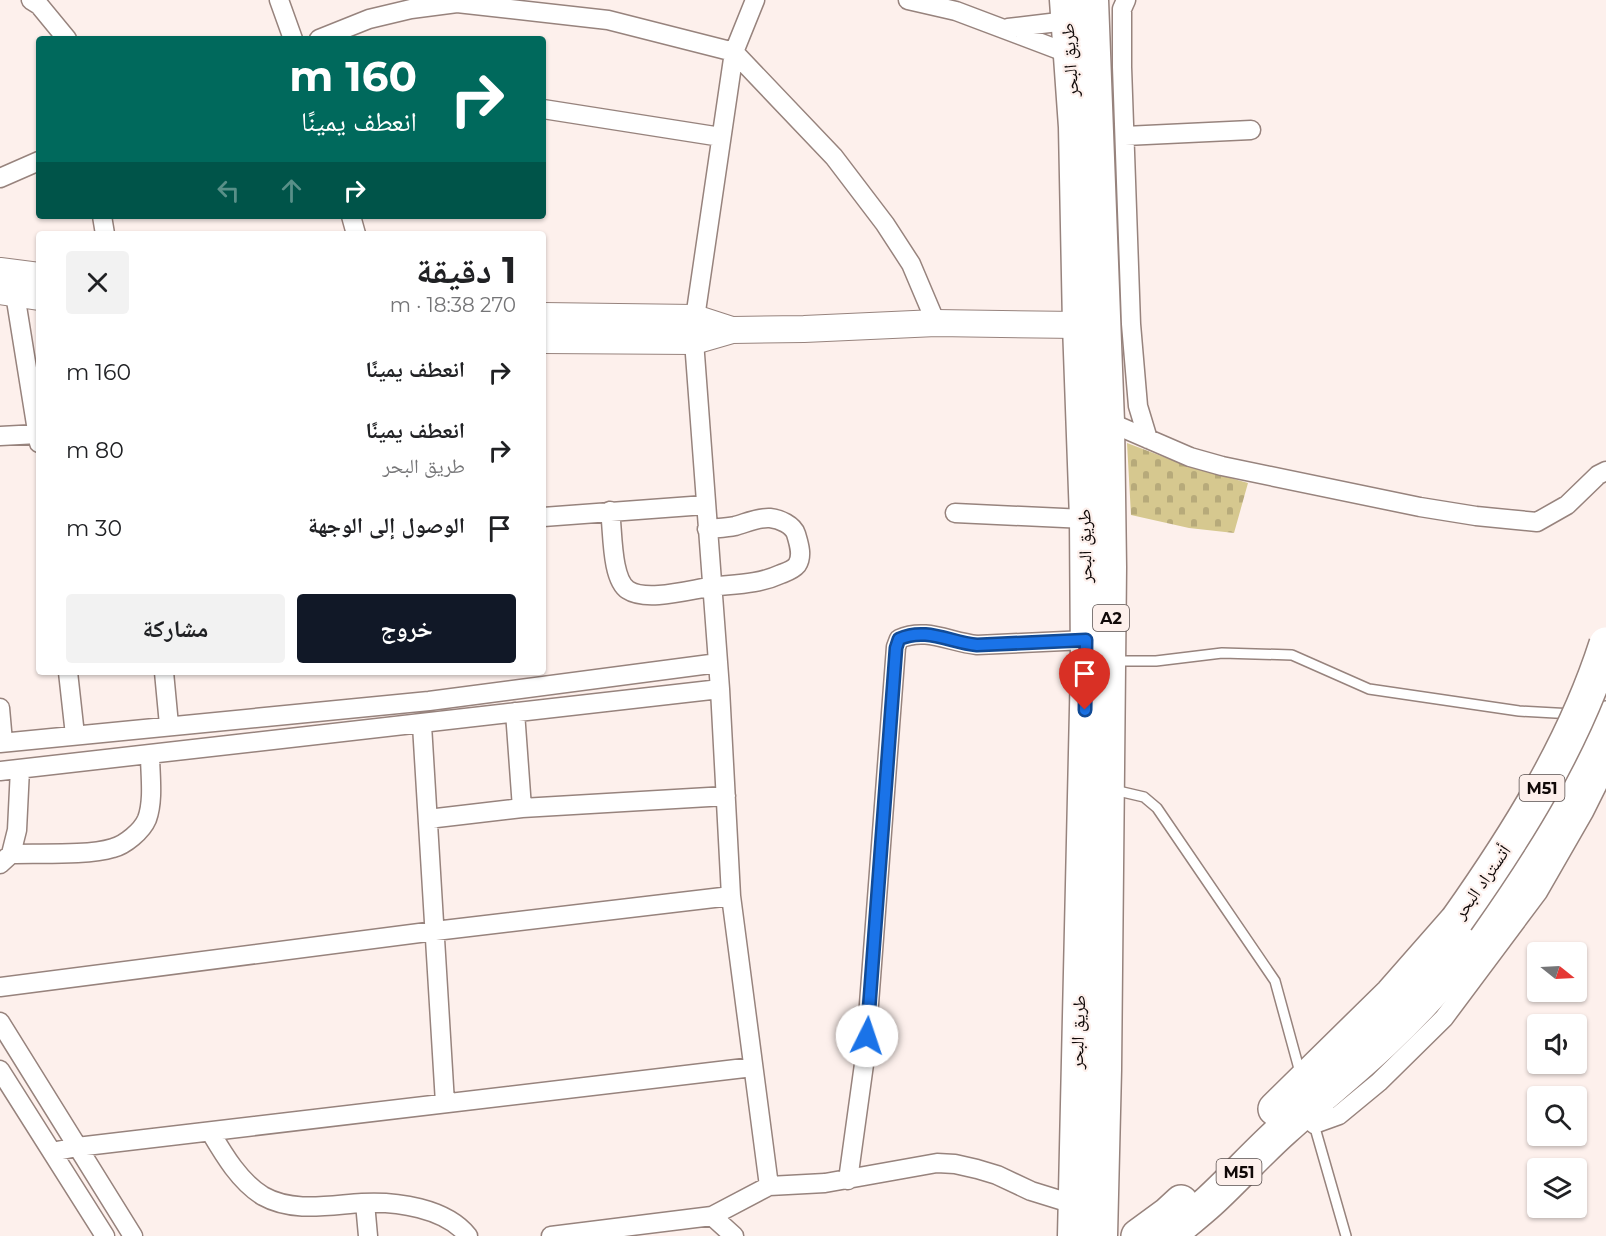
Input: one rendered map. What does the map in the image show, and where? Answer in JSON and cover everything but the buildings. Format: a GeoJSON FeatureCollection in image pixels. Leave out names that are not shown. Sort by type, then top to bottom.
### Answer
{"type":"FeatureCollection","features":[{"type":"Feature","properties":{"kind":"highway","name":"طريق البحر"},"geometry":{"type":"LineString","coordinates":[[1094,0],[1120,358],[1109,422],[1111,662],[1102,1236]]}},
{"type":"Feature","properties":{"kind":"highway","name":"طريق البحر"},"geometry":{"type":"LineString","coordinates":[[1066,10],[1074,126],[1085,519],[1086,640],[1073,1236]]}},
{"type":"Feature","properties":{"kind":"highway","name":"أتستراد البحر"},"geometry":{"type":"LineString","coordinates":[[1469,928],[1501,857],[1540,791],[1575,722],[1606,644]]}},
{"type":"Feature","properties":{"kind":"highway","name":"أتستراد البحر"},"geometry":{"type":"LineString","coordinates":[[1308,1101],[1392,994],[1469,928],[1526,871],[1566,803],[1598,716]]}},
{"type":"Feature","properties":{"kind":"highway"},"geometry":{"type":"LineString","coordinates":[[1138,1236],[1308,1101]]}},
{"type":"Feature","properties":{"kind":"highway","name":"M51"},"geometry":{"type":"LineString","coordinates":[[1169,1236],[1210,1201],[1308,1101]]}},
{"type":"Feature","properties":{"kind":"main road"},"geometry":{"type":"LineString","coordinates":[[0,271],[36,276]]}},
{"type":"Feature","properties":{"kind":"main road"},"geometry":{"type":"LineString","coordinates":[[546,316],[694,330]]}},
{"type":"Feature","properties":{"kind":"main road"},"geometry":{"type":"LineString","coordinates":[[546,340],[694,330],[804,329],[936,323],[1078,325]]}},
{"type":"Feature","properties":{"kind":"street"},"geometry":{"type":"LineString","coordinates":[[31,0],[45,11],[65,36]]}},
{"type":"Feature","properties":{"kind":"street"},"geometry":{"type":"LineString","coordinates":[[279,0],[292,36]]}},
{"type":"Feature","properties":{"kind":"street"},"geometry":{"type":"LineString","coordinates":[[755,0],[734,52],[694,330],[720,689],[731,896],[769,1186]]}},
{"type":"Feature","properties":{"kind":"street"},"geometry":{"type":"LineString","coordinates":[[908,0],[956,5],[1070,54]]}},
{"type":"Feature","properties":{"kind":"street"},"geometry":{"type":"LineString","coordinates":[[1126,0],[1122,9],[1125,136],[1120,358],[1148,439]]}},
{"type":"Feature","properties":{"kind":"street"},"geometry":{"type":"LineString","coordinates":[[326,36],[369,19],[411,9],[457,3],[608,20],[734,52],[834,157],[885,224],[911,264],[936,323]]}},
{"type":"Feature","properties":{"kind":"street"},"geometry":{"type":"LineString","coordinates":[[1006,28],[1066,10]]}},
{"type":"Feature","properties":{"kind":"street"},"geometry":{"type":"LineString","coordinates":[[546,109],[721,137]]}},
{"type":"Feature","properties":{"kind":"street"},"geometry":{"type":"LineString","coordinates":[[1125,136],[1251,130]]}},
{"type":"Feature","properties":{"kind":"street"},"geometry":{"type":"LineString","coordinates":[[0,178],[36,162]]}},
{"type":"Feature","properties":{"kind":"street"},"geometry":{"type":"LineString","coordinates":[[18,294],[36,424]]}},
{"type":"Feature","properties":{"kind":"street"},"geometry":{"type":"LineString","coordinates":[[1109,422],[1190,457],[1222,466],[1420,507],[1476,516],[1537,522],[1567,505],[1598,475],[1606,471]]}},
{"type":"Feature","properties":{"kind":"street"},"geometry":{"type":"LineString","coordinates":[[0,436],[36,439]]}},
{"type":"Feature","properties":{"kind":"street"},"geometry":{"type":"LineString","coordinates":[[546,516],[705,505]]}},
{"type":"Feature","properties":{"kind":"street"},"geometry":{"type":"LineString","coordinates":[[610,511],[614,541],[614,567],[620,581],[628,590],[644,594],[660,594],[746,585],[774,577],[797,565],[801,550],[795,530],[783,521],[770,518],[732,527],[707,529]]}},
{"type":"Feature","properties":{"kind":"street"},"geometry":{"type":"LineString","coordinates":[[956,513],[1085,519]]}},
{"type":"Feature","properties":{"kind":"street"},"geometry":{"type":"LineString","coordinates":[[848,1180],[866,1057],[896,648],[899,639],[923,633],[959,643],[977,645],[1086,640]]}},
{"type":"Feature","properties":{"kind":"street"},"geometry":{"type":"LineString","coordinates":[[0,708],[2,742],[429,700],[718,663]]}},
{"type":"Feature","properties":{"kind":"street"},"geometry":{"type":"LineString","coordinates":[[68,675],[75,735]]}},
{"type":"Feature","properties":{"kind":"street"},"geometry":{"type":"LineString","coordinates":[[164,675],[169,725]]}},
{"type":"Feature","properties":{"kind":"street"},"geometry":{"type":"LineString","coordinates":[[0,771],[422,725],[720,689]]}},
{"type":"Feature","properties":{"kind":"street"},"geometry":{"type":"LineString","coordinates":[[515,712],[522,808]]}},
{"type":"Feature","properties":{"kind":"street"},"geometry":{"type":"LineString","coordinates":[[422,725],[445,1103]]}},
{"type":"Feature","properties":{"kind":"street"},"geometry":{"type":"LineString","coordinates":[[20,769],[17,830],[6,859],[113,848],[130,840],[147,819],[150,754]]}},
{"type":"Feature","properties":{"kind":"street"},"geometry":{"type":"LineString","coordinates":[[1308,1101],[1340,1114],[1379,1082],[1444,1018],[1538,892],[1584,812],[1606,768]]}},
{"type":"Feature","properties":{"kind":"street"},"geometry":{"type":"LineString","coordinates":[[428,819],[522,808],[726,796]]}},
{"type":"Feature","properties":{"kind":"street"},"geometry":{"type":"LineString","coordinates":[[0,987],[435,931],[731,896]]}},
{"type":"Feature","properties":{"kind":"street"},"geometry":{"type":"LineString","coordinates":[[0,1022],[132,1236]]}},
{"type":"Feature","properties":{"kind":"street"},"geometry":{"type":"LineString","coordinates":[[52,1152],[753,1066]]}},
{"type":"Feature","properties":{"kind":"street"},"geometry":{"type":"LineString","coordinates":[[0,1070],[105,1236]]}},
{"type":"Feature","properties":{"kind":"street"},"geometry":{"type":"LineString","coordinates":[[211,1133],[228,1161],[263,1196],[282,1203],[313,1208],[365,1203],[429,1210],[450,1219],[468,1236]]}},
{"type":"Feature","properties":{"kind":"street"},"geometry":{"type":"LineString","coordinates":[[551,1236],[712,1216],[769,1186],[848,1180],[937,1163],[955,1164],[997,1175],[1031,1191],[1073,1204]]}},
{"type":"Feature","properties":{"kind":"street"},"geometry":{"type":"LineString","coordinates":[[365,1203],[368,1236]]}},
{"type":"Feature","properties":{"kind":"street"},"geometry":{"type":"LineString","coordinates":[[712,1216],[734,1236]]}},
{"type":"Feature","properties":{"kind":"lane"},"geometry":{"type":"LineString","coordinates":[[1111,662],[1156,661],[1222,653],[1292,655],[1369,689],[1520,711],[1598,716]]}},
{"type":"Feature","properties":{"kind":"lane"},"geometry":{"type":"LineString","coordinates":[[1108,788],[1144,797],[1156,808],[1275,981],[1346,1236]]}},
{"type":"Feature","properties":{"kind":"green space"},"geometry":{"type":"Polygon","coordinates":[[[1127,443],[1185,465],[1248,483],[1234,533],[1189,528],[1131,515],[1127,443]]]}},
{"type":"Feature","properties":{"kind":"route"},"geometry":{"type":"LineString","coordinates":[[867,1036],[896,648],[899,639],[923,633],[959,643],[977,645],[1086,640],[1085,710]]}}]}
